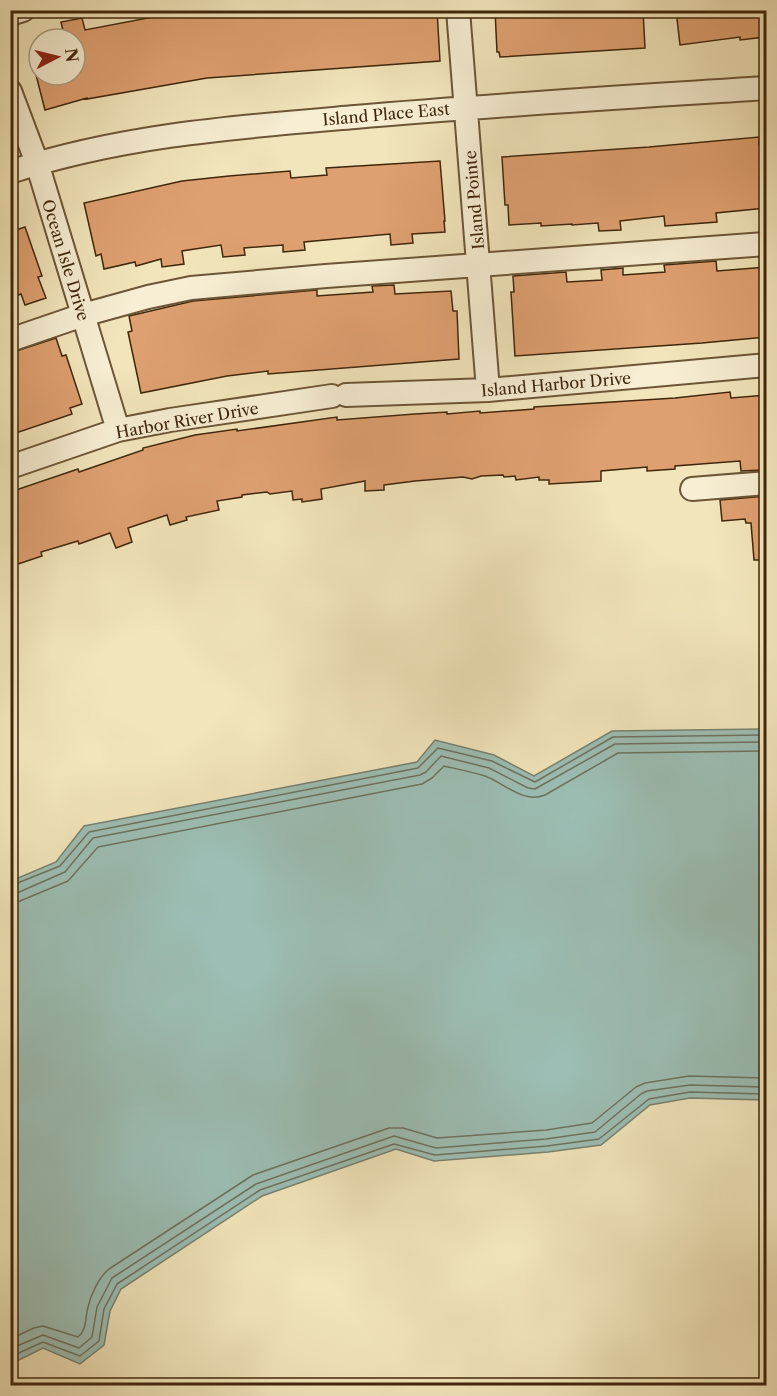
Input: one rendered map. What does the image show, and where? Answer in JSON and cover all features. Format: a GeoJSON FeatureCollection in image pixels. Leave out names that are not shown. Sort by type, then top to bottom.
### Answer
{"type":"FeatureCollection","features":[{"type":"Feature","properties":{"kind":"street"},"geometry":{"type":"LineString","coordinates":[[10,14],[23,10]]}},
{"type":"Feature","properties":{"kind":"street","name":"Island Pointe"},"geometry":{"type":"LineString","coordinates":[[458,10],[488,390]]}},
{"type":"Feature","properties":{"kind":"street","name":"Island Place East"},"geometry":{"type":"LineString","coordinates":[[10,172],[37,163],[137,140],[195,132],[465,108],[766,88]]}},
{"type":"Feature","properties":{"kind":"street","name":"Ocean Isle Drive"},"geometry":{"type":"LineString","coordinates":[[10,91],[37,163],[118,430]]}},
{"type":"Feature","properties":{"kind":"street"},"geometry":{"type":"LineString","coordinates":[[10,340],[83,315],[167,292],[191,288],[766,244]]}},
{"type":"Feature","properties":{"kind":"street","name":"Island Harbor Drive"},"geometry":{"type":"LineString","coordinates":[[339,396],[488,390],[766,365]]}},
{"type":"Feature","properties":{"kind":"street","name":"Harbor River Drive"},"geometry":{"type":"LineString","coordinates":[[10,467],[118,430],[170,420],[339,396]]}},
{"type":"Feature","properties":{"kind":"street"},"geometry":{"type":"LineString","coordinates":[[692,489],[766,483]]}},
{"type":"Feature","properties":{"kind":"water"},"geometry":{"type":"Polygon","coordinates":[[[766,729],[766,1100],[690,1098],[650,1105],[601,1145],[548,1152],[434,1161],[396,1149],[262,1196],[121,1289],[110,1311],[104,1345],[80,1364],[43,1348],[11,1364],[11,881],[56,862],[84,826],[417,762],[435,740],[494,755],[534,776],[612,731],[766,729]]]}},
{"type":"Feature","properties":{"kind":"building"},"geometry":{"type":"Polygon","coordinates":[[[190,10],[437,10],[440,61],[207,78],[87,98],[45,110],[39,87],[87,87],[87,30],[190,10]]]}},
{"type":"Feature","properties":{"kind":"building"},"geometry":{"type":"Polygon","coordinates":[[[495,10],[643,10],[645,48],[500,57],[497,52],[495,10]]]}},
{"type":"Feature","properties":{"kind":"building"},"geometry":{"type":"Polygon","coordinates":[[[676,10],[762,10],[765,37],[740,40],[740,37],[680,45],[676,10]]]}},
{"type":"Feature","properties":{"kind":"building"},"geometry":{"type":"Polygon","coordinates":[[[82,18],[84,27],[62,27],[61,22],[82,18]]]}},
{"type":"Feature","properties":{"kind":"building"},"geometry":{"type":"Polygon","coordinates":[[[759,137],[759,145],[766,144],[766,208],[716,213],[717,222],[665,226],[664,216],[620,221],[621,230],[599,231],[598,223],[509,225],[508,205],[505,205],[502,157],[759,137]]]}},
{"type":"Feature","properties":{"kind":"building"},"geometry":{"type":"Polygon","coordinates":[[[440,161],[445,232],[412,234],[413,243],[391,245],[390,234],[304,242],[305,250],[283,252],[283,245],[244,248],[245,255],[223,257],[221,245],[182,251],[184,264],[162,267],[161,259],[136,266],[135,262],[104,269],[101,254],[96,256],[84,203],[182,181],[290,171],[291,178],[327,175],[326,168],[440,161]]]}},
{"type":"Feature","properties":{"kind":"building"},"geometry":{"type":"Polygon","coordinates":[[[25,227],[42,276],[38,277],[46,298],[25,305],[21,294],[10,298],[10,232],[25,227]]]}},
{"type":"Feature","properties":{"kind":"building"},"geometry":{"type":"Polygon","coordinates":[[[716,261],[717,271],[766,267],[766,337],[515,356],[511,292],[514,292],[513,276],[566,272],[567,282],[602,280],[601,270],[623,268],[623,275],[665,272],[664,265],[716,261]]]}},
{"type":"Feature","properties":{"kind":"building"},"geometry":{"type":"Polygon","coordinates":[[[394,285],[395,294],[451,291],[453,311],[457,311],[459,359],[268,374],[268,371],[227,376],[141,393],[128,332],[132,331],[129,316],[193,301],[317,290],[317,296],[373,292],[372,286],[394,285]]]}},
{"type":"Feature","properties":{"kind":"building"},"geometry":{"type":"Polygon","coordinates":[[[56,338],[62,356],[66,355],[82,404],[70,408],[72,414],[10,435],[10,353],[56,338]]]}},
{"type":"Feature","properties":{"kind":"building"},"geometry":{"type":"Polygon","coordinates":[[[730,392],[731,398],[766,395],[766,460],[762,460],[763,470],[741,471],[740,461],[675,466],[675,469],[647,471],[647,467],[601,471],[601,481],[549,484],[549,480],[539,480],[539,477],[516,480],[515,476],[504,477],[503,475],[481,476],[472,479],[463,477],[415,481],[384,485],[384,490],[365,491],[365,481],[321,489],[322,499],[302,502],[302,499],[293,500],[292,491],[242,495],[242,497],[217,501],[219,510],[186,517],[187,520],[170,525],[167,515],[128,528],[132,542],[116,548],[110,533],[79,544],[78,541],[41,552],[42,556],[15,565],[10,551],[10,492],[78,469],[79,472],[143,450],[143,448],[195,435],[337,417],[337,420],[447,412],[447,414],[480,411],[480,413],[730,392]]]}},
{"type":"Feature","properties":{"kind":"building"},"geometry":{"type":"Polygon","coordinates":[[[766,496],[766,560],[754,560],[751,523],[746,523],[745,519],[722,521],[720,500],[766,496]]]}}]}
